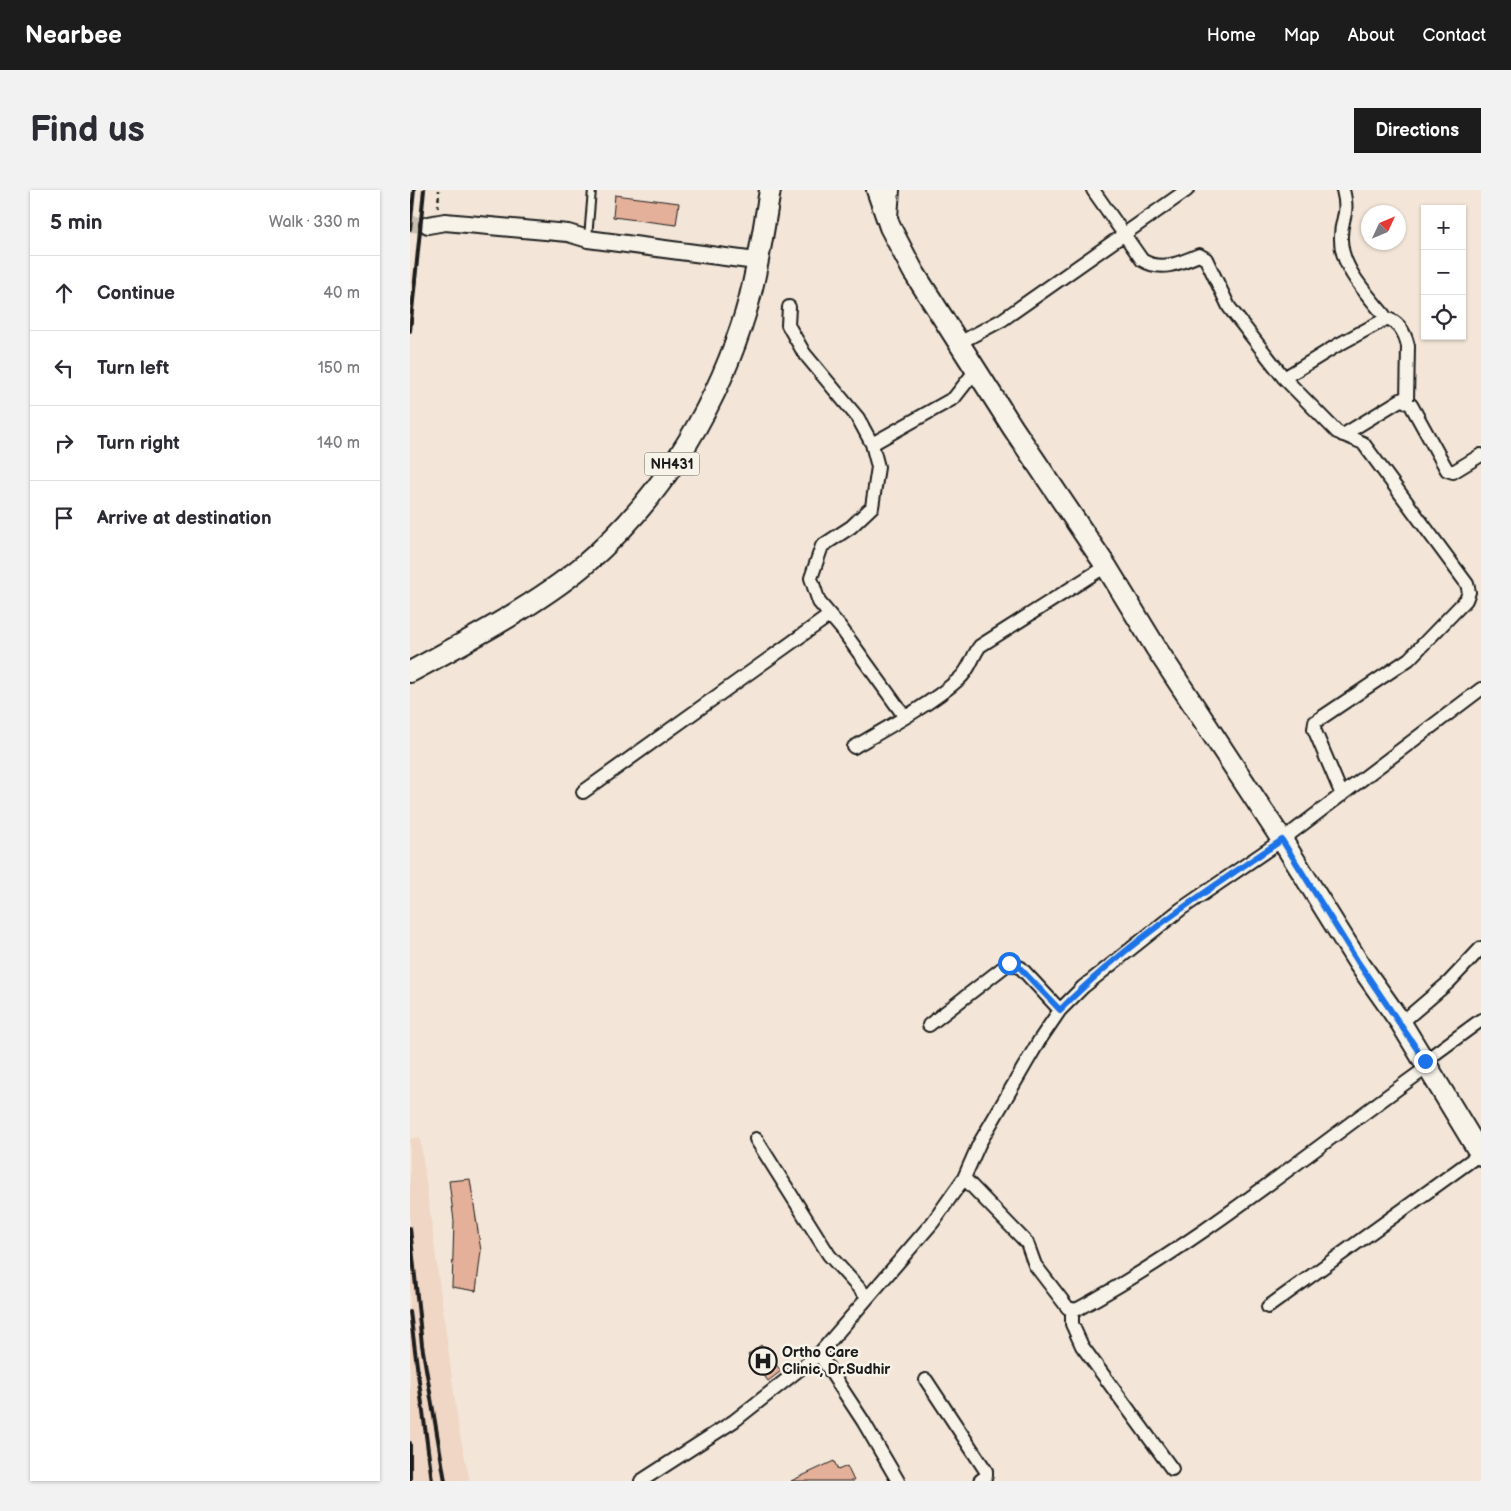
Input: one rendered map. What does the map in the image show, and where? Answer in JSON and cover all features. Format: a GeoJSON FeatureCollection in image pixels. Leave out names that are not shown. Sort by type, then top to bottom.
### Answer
{"type":"FeatureCollection","features":[{"type":"Feature","properties":{"kind":"main road","name":"NH431"},"geometry":{"type":"LineString","coordinates":[[410,672],[449,651],[530,602],[583,566],[614,538],[645,504],[684,447],[715,394],[742,326],[770,190]]}},
{"type":"Feature","properties":{"kind":"main road"},"geometry":{"type":"LineString","coordinates":[[877,190],[890,228],[913,271],[1106,566],[1156,648],[1282,840],[1358,962],[1401,1023],[1481,1154]]}},
{"type":"Feature","properties":{"kind":"street"},"geometry":{"type":"LineString","coordinates":[[890,228],[893,190]]}},
{"type":"Feature","properties":{"kind":"street"},"geometry":{"type":"LineString","coordinates":[[1094,190],[1142,260],[1151,266],[1174,265],[1203,255],[1230,307],[1284,378],[1337,432],[1363,443],[1467,584],[1469,592],[1466,600],[1409,659],[1315,722],[1314,729],[1342,795]]}},
{"type":"Feature","properties":{"kind":"street"},"geometry":{"type":"LineString","coordinates":[[960,342],[1002,320],[1187,190]]}},
{"type":"Feature","properties":{"kind":"street"},"geometry":{"type":"LineString","coordinates":[[1342,190],[1347,209],[1340,240],[1348,264],[1360,286],[1385,318],[1396,322],[1406,338],[1408,346],[1407,401],[1447,470],[1453,472],[1481,455]]}},
{"type":"Feature","properties":{"kind":"street"},"geometry":{"type":"LineString","coordinates":[[428,225],[445,222],[568,233],[588,239],[756,261]]}},
{"type":"Feature","properties":{"kind":"street"},"geometry":{"type":"LineString","coordinates":[[789,306],[788,324],[804,354],[858,418],[872,444],[878,467],[872,507],[851,527],[822,546],[811,578],[819,602],[905,717]]}},
{"type":"Feature","properties":{"kind":"street"},"geometry":{"type":"LineString","coordinates":[[1284,378],[1336,346],[1382,322],[1385,318]]}},
{"type":"Feature","properties":{"kind":"street"},"geometry":{"type":"LineString","coordinates":[[872,444],[954,398],[976,370]]}},
{"type":"Feature","properties":{"kind":"street"},"geometry":{"type":"LineString","coordinates":[[1343,435],[1397,401],[1407,401]]}},
{"type":"Feature","properties":{"kind":"street"},"geometry":{"type":"LineString","coordinates":[[854,747],[905,717],[960,679],[970,667],[980,646],[1106,566]]}},
{"type":"Feature","properties":{"kind":"street"},"geometry":{"type":"LineString","coordinates":[[583,792],[830,615]]}},
{"type":"Feature","properties":{"kind":"street"},"geometry":{"type":"LineString","coordinates":[[641,1481],[734,1421],[819,1354],[933,1222],[964,1178],[979,1144],[1060,1010],[1083,987],[1181,908],[1282,840],[1481,689]]}},
{"type":"Feature","properties":{"kind":"street"},"geometry":{"type":"LineString","coordinates":[[1401,1023],[1449,982],[1481,948]]}},
{"type":"Feature","properties":{"kind":"street"},"geometry":{"type":"LineString","coordinates":[[929,1025],[1009,963],[1020,968],[1060,1010]]}},
{"type":"Feature","properties":{"kind":"street"},"geometry":{"type":"LineString","coordinates":[[1072,1311],[1145,1270],[1244,1203],[1427,1064],[1481,1020]]}},
{"type":"Feature","properties":{"kind":"street"},"geometry":{"type":"LineString","coordinates":[[756,1139],[828,1255],[867,1297]]}},
{"type":"Feature","properties":{"kind":"street"},"geometry":{"type":"LineString","coordinates":[[1268,1307],[1481,1154]]}},
{"type":"Feature","properties":{"kind":"street"},"geometry":{"type":"LineString","coordinates":[[964,1178],[1027,1243],[1035,1265],[1072,1311],[1072,1324],[1082,1346],[1172,1469]]}},
{"type":"Feature","properties":{"kind":"street"},"geometry":{"type":"LineString","coordinates":[[819,1354],[898,1481]]}},
{"type":"Feature","properties":{"kind":"street"},"geometry":{"type":"LineString","coordinates":[[926,1380],[986,1471],[986,1476],[980,1481]]}},
{"type":"Feature","properties":{"kind":"street"},"geometry":{"type":"LineString","coordinates":[[652,1481],[672,1467],[686,1452]]}},
{"type":"Feature","properties":{"kind":"lane"},"geometry":{"type":"LineString","coordinates":[[588,239],[592,190]]}},
{"type":"Feature","properties":{"kind":"path"},"geometry":{"type":"LineString","coordinates":[[439,190],[439,215],[445,222]]}},
{"type":"Feature","properties":{"kind":"shaded area"},"geometry":{"type":"Polygon","coordinates":[[[420,1137],[459,1431],[470,1481],[410,1481],[410,1139],[420,1137]]]}},
{"type":"Feature","properties":{"kind":"building"},"geometry":{"type":"Polygon","coordinates":[[[615,195],[679,203],[676,225],[613,217],[615,195]]]}},
{"type":"Feature","properties":{"kind":"building"},"geometry":{"type":"Polygon","coordinates":[[[470,1179],[481,1251],[476,1291],[452,1287],[454,1221],[449,1181],[470,1179]]]}},
{"type":"Feature","properties":{"kind":"building"},"geometry":{"type":"Polygon","coordinates":[[[761,1345],[781,1371],[768,1381],[748,1355],[761,1345]]]}},
{"type":"Feature","properties":{"kind":"building"},"geometry":{"type":"Polygon","coordinates":[[[834,1461],[838,1470],[847,1466],[854,1481],[791,1481],[834,1461]]]}},
{"type":"Feature","properties":{"kind":"tunnel"},"geometry":{"type":"LineString","coordinates":[[410,224],[428,225]]}},
{"type":"Feature","properties":{"kind":"railway"},"geometry":{"type":"LineString","coordinates":[[410,229],[414,190]]}},
{"type":"Feature","properties":{"kind":"railway"},"geometry":{"type":"LineString","coordinates":[[410,331],[424,190]]}},
{"type":"Feature","properties":{"kind":"railway"},"geometry":{"type":"LineString","coordinates":[[410,1228],[422,1345],[445,1481]]}},
{"type":"Feature","properties":{"kind":"railway"},"geometry":{"type":"LineString","coordinates":[[410,1312],[432,1481]]}},
{"type":"Feature","properties":{"kind":"railway"},"geometry":{"type":"LineString","coordinates":[[410,1443],[410,1481]]}},
{"type":"Feature","properties":{"kind":"place","name":"Ortho Care Clinic, Dr.Sudhir"},"geometry":{"type":"Point","coordinates":[763,1361]}},
{"type":"Feature","properties":{"kind":"route"},"geometry":{"type":"LineString","coordinates":[[1009,963],[1015,964],[1020,968],[1060,1010],[1083,987],[1181,908],[1282,840],[1358,962],[1425,1061]]}}]}
